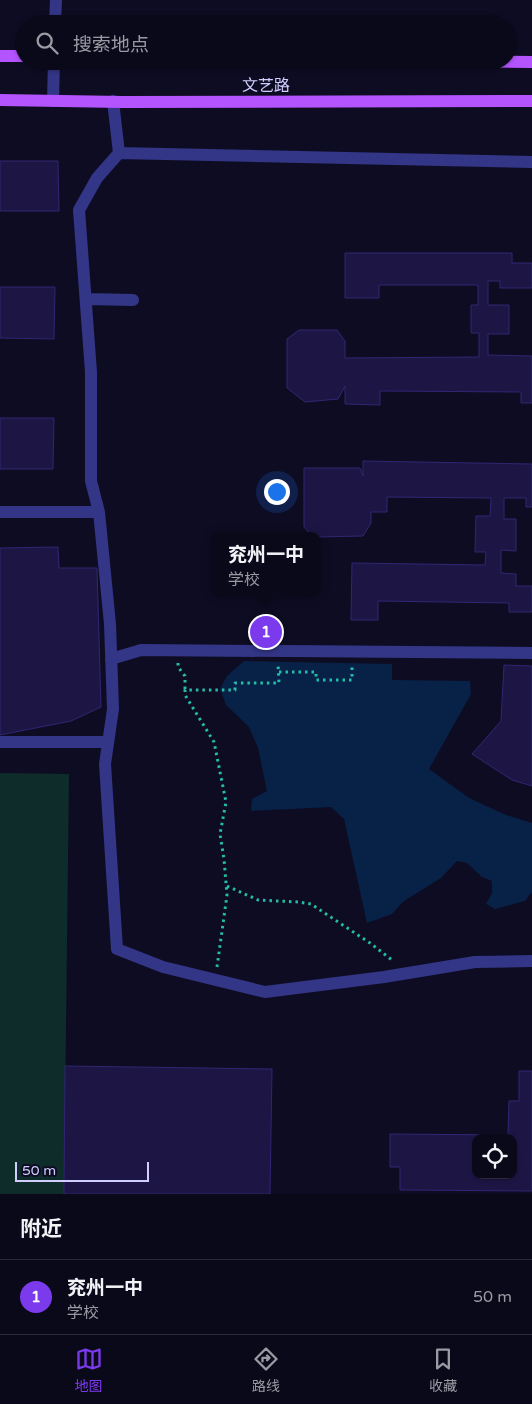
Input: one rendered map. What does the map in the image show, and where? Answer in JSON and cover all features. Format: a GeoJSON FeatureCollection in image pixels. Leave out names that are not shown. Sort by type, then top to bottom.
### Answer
{"type":"FeatureCollection","features":[{"type":"Feature","properties":{"kind":"main road"},"geometry":{"type":"LineString","coordinates":[[0,56],[15,56]]}},
{"type":"Feature","properties":{"kind":"main road"},"geometry":{"type":"LineString","coordinates":[[517,62],[532,62]]}},
{"type":"Feature","properties":{"kind":"main road","name":"文艺路"},"geometry":{"type":"LineString","coordinates":[[0,100],[532,101]]}},
{"type":"Feature","properties":{"kind":"street"},"geometry":{"type":"LineString","coordinates":[[55,15],[56,0]]}},
{"type":"Feature","properties":{"kind":"street"},"geometry":{"type":"LineString","coordinates":[[53,101],[54,70]]}},
{"type":"Feature","properties":{"kind":"street"},"geometry":{"type":"LineString","coordinates":[[113,101],[119,153],[97,178],[80,210],[91,372],[91,481],[99,512],[110,624],[113,709],[105,764],[117,949],[163,967],[266,992],[398,975],[475,962],[532,961]]}},
{"type":"Feature","properties":{"kind":"street"},"geometry":{"type":"LineString","coordinates":[[119,153],[532,162]]}},
{"type":"Feature","properties":{"kind":"street"},"geometry":{"type":"LineString","coordinates":[[86,299],[133,300]]}},
{"type":"Feature","properties":{"kind":"street"},"geometry":{"type":"LineString","coordinates":[[0,512],[99,512]]}},
{"type":"Feature","properties":{"kind":"street"},"geometry":{"type":"LineString","coordinates":[[111,659],[141,650],[532,653]]}},
{"type":"Feature","properties":{"kind":"street"},"geometry":{"type":"LineString","coordinates":[[0,742],[108,742]]}},
{"type":"Feature","properties":{"kind":"path"},"geometry":{"type":"LineString","coordinates":[[179,650],[178,667],[185,676],[185,695],[214,742],[226,802],[220,834],[227,896],[216,980]]}},
{"type":"Feature","properties":{"kind":"path"},"geometry":{"type":"LineString","coordinates":[[185,690],[235,690],[236,683],[279,683],[278,652]]}},
{"type":"Feature","properties":{"kind":"path"},"geometry":{"type":"LineString","coordinates":[[278,672],[316,672],[316,680],[352,680],[352,652]]}},
{"type":"Feature","properties":{"kind":"path"},"geometry":{"type":"LineString","coordinates":[[226,885],[258,900],[311,904],[370,943],[397,964],[398,975]]}},
{"type":"Feature","properties":{"kind":"green space"},"geometry":{"type":"Polygon","coordinates":[[[0,773],[69,774],[64,1194],[0,1194],[0,773]]]}},
{"type":"Feature","properties":{"kind":"water"},"geometry":{"type":"Polygon","coordinates":[[[244,661],[392,664],[392,680],[470,681],[471,694],[429,769],[469,798],[506,815],[532,823],[532,893],[525,901],[495,909],[486,904],[492,893],[492,881],[482,877],[467,863],[457,861],[441,878],[404,901],[392,914],[367,923],[344,819],[331,807],[251,811],[252,799],[267,791],[258,748],[249,727],[226,705],[220,689],[227,676],[244,661]]]}},
{"type":"Feature","properties":{"kind":"building"},"geometry":{"type":"Polygon","coordinates":[[[0,161],[58,161],[59,211],[0,211],[0,161]]]}},
{"type":"Feature","properties":{"kind":"building"},"geometry":{"type":"Polygon","coordinates":[[[345,253],[512,253],[512,263],[532,263],[532,288],[500,288],[500,281],[488,281],[488,305],[509,305],[509,334],[488,334],[488,355],[532,356],[532,403],[521,403],[521,392],[380,391],[380,405],[345,404],[345,386],[338,399],[305,402],[287,388],[287,339],[299,330],[337,330],[345,341],[345,358],[479,357],[479,333],[471,333],[471,305],[478,305],[478,285],[379,285],[379,298],[345,298],[345,253]]]}},
{"type":"Feature","properties":{"kind":"building"},"geometry":{"type":"Polygon","coordinates":[[[0,287],[55,287],[54,339],[0,338],[0,287]]]}},
{"type":"Feature","properties":{"kind":"building"},"geometry":{"type":"Polygon","coordinates":[[[0,418],[54,418],[53,469],[0,469],[0,418]]]}},
{"type":"Feature","properties":{"kind":"building"},"geometry":{"type":"Polygon","coordinates":[[[363,461],[532,464],[532,507],[526,507],[526,498],[504,498],[504,519],[516,519],[516,551],[501,550],[501,573],[516,574],[516,586],[532,586],[532,612],[509,612],[509,603],[378,601],[378,620],[351,620],[352,563],[485,565],[486,552],[475,552],[476,516],[490,516],[491,498],[387,497],[387,512],[371,512],[371,523],[363,536],[321,537],[321,532],[308,532],[304,527],[304,468],[360,468],[363,476],[363,461]]]}},
{"type":"Feature","properties":{"kind":"building"},"geometry":{"type":"Polygon","coordinates":[[[58,547],[59,568],[97,568],[101,707],[71,721],[0,735],[0,548],[58,547]]]}},
{"type":"Feature","properties":{"kind":"building"},"geometry":{"type":"Polygon","coordinates":[[[504,665],[532,666],[532,786],[512,780],[472,754],[501,721],[504,665]]]}},
{"type":"Feature","properties":{"kind":"building"},"geometry":{"type":"Polygon","coordinates":[[[65,1066],[272,1069],[270,1194],[64,1194],[65,1066]]]}},
{"type":"Feature","properties":{"kind":"building"},"geometry":{"type":"Polygon","coordinates":[[[519,1071],[532,1071],[532,1191],[400,1190],[400,1167],[390,1167],[390,1134],[472,1135],[472,1179],[517,1179],[517,1134],[508,1134],[509,1101],[519,1101],[519,1071]]]}},
{"type":"Feature","properties":{"kind":"place","name":"兖州一中"},"geometry":{"type":"Point","coordinates":[266,632]}}]}
